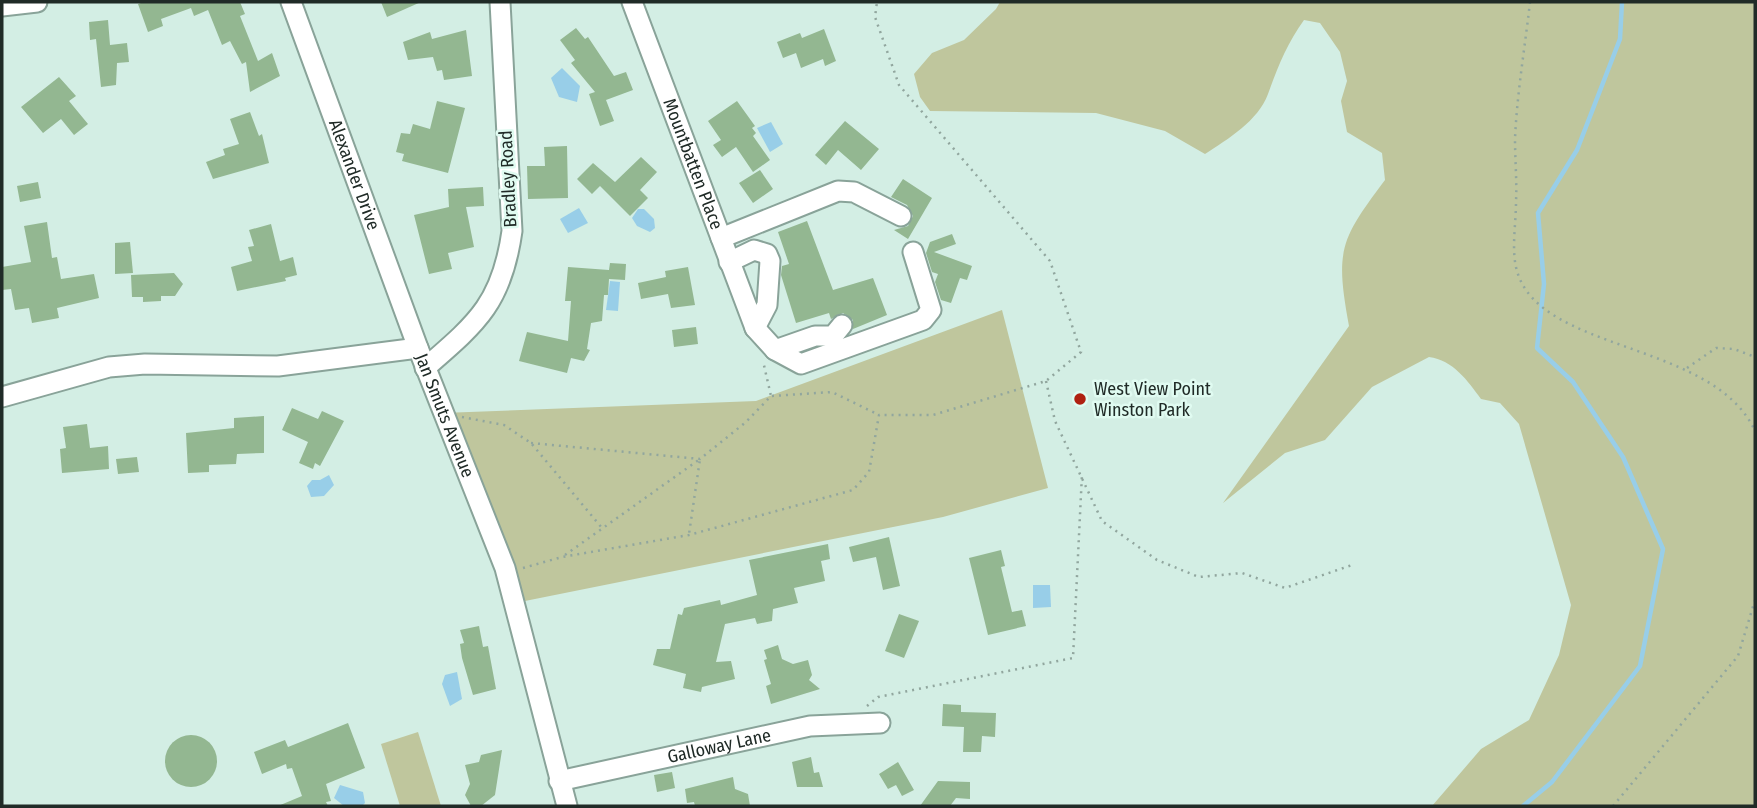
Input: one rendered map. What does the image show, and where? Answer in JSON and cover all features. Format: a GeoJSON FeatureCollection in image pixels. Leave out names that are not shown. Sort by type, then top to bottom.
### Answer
{"type":"FeatureCollection","features":[{"type":"Feature","properties":{"kind":"street"},"geometry":{"type":"LineString","coordinates":[[2,6],[37,2]]}},
{"type":"Feature","properties":{"kind":"street","name":"Alexander Drive"},"geometry":{"type":"LineString","coordinates":[[291,2],[418,348]]}},
{"type":"Feature","properties":{"kind":"street","name":"Bradley Road"},"geometry":{"type":"LineString","coordinates":[[425,368],[483,313],[500,285],[508,257],[512,231],[500,2]]}},
{"type":"Feature","properties":{"kind":"street","name":"Mountbatten Place"},"geometry":{"type":"LineString","coordinates":[[632,2],[755,328]]}},
{"type":"Feature","properties":{"kind":"street"},"geometry":{"type":"LineString","coordinates":[[721,238],[838,191],[854,192],[901,216]]}},
{"type":"Feature","properties":{"kind":"street"},"geometry":{"type":"LineString","coordinates":[[729,262],[754,250],[767,254],[770,261],[766,304],[755,328],[768,353],[802,364],[923,320],[931,310],[913,252]]}},
{"type":"Feature","properties":{"kind":"street"},"geometry":{"type":"LineString","coordinates":[[768,353],[814,336],[833,336],[842,325]]}},
{"type":"Feature","properties":{"kind":"street","name":"Jan Smuts Avenue"},"geometry":{"type":"LineString","coordinates":[[2,397],[71,376],[118,366],[278,366],[418,348],[506,573],[567,806]]}},
{"type":"Feature","properties":{"kind":"street","name":"Galloway Lane"},"geometry":{"type":"LineString","coordinates":[[559,781],[810,726],[880,723]]}},
{"type":"Feature","properties":{"kind":"path"},"geometry":{"type":"LineString","coordinates":[[562,556],[700,459],[746,422],[771,396],[832,392],[879,415],[933,415],[1046,381],[1081,352],[1051,261],[899,85],[875,17],[877,2]]}},
{"type":"Feature","properties":{"kind":"path"},"geometry":{"type":"LineString","coordinates":[[1530,2],[1515,138],[1517,272],[1536,303],[1589,334],[1687,368],[1716,385],[1749,417],[1755,431]]}},
{"type":"Feature","properties":{"kind":"path"},"geometry":{"type":"LineString","coordinates":[[1687,368],[1716,348],[1734,349],[1755,357]]}},
{"type":"Feature","properties":{"kind":"path"},"geometry":{"type":"LineString","coordinates":[[768,353],[771,396]]}},
{"type":"Feature","properties":{"kind":"path"},"geometry":{"type":"LineString","coordinates":[[1046,381],[1055,421],[1102,521],[1157,560],[1199,577],[1242,573],[1285,588],[1355,564]]}},
{"type":"Feature","properties":{"kind":"path"},"geometry":{"type":"LineString","coordinates":[[442,413],[504,425],[531,443],[602,528]]}},
{"type":"Feature","properties":{"kind":"path"},"geometry":{"type":"LineString","coordinates":[[506,573],[562,556],[689,535],[853,490],[869,472],[879,415]]}},
{"type":"Feature","properties":{"kind":"path"},"geometry":{"type":"LineString","coordinates":[[531,443],[700,459]]}},
{"type":"Feature","properties":{"kind":"path"},"geometry":{"type":"LineString","coordinates":[[689,535],[700,459]]}},
{"type":"Feature","properties":{"kind":"path"},"geometry":{"type":"LineString","coordinates":[[841,725],[878,697],[1073,659],[1082,474]]}},
{"type":"Feature","properties":{"kind":"path"},"geometry":{"type":"LineString","coordinates":[[1613,806],[1738,656],[1755,600]]}},
{"type":"Feature","properties":{"kind":"green space"},"geometry":{"type":"Polygon","coordinates":[[[1000,2],[1755,2],[1755,806],[1432,806],[1481,749],[1529,720],[1559,655],[1571,605],[1519,424],[1500,403],[1481,399],[1453,367],[1429,357],[1372,387],[1325,440],[1285,453],[1223,503],[1349,326],[1342,280],[1345,247],[1358,217],[1385,180],[1382,153],[1347,132],[1341,101],[1347,81],[1340,52],[1320,23],[1304,20],[1288,47],[1257,113],[1205,154],[1165,131],[1096,113],[930,111],[920,97],[914,74],[932,53],[964,40],[1000,2]]]}},
{"type":"Feature","properties":{"kind":"green space"},"geometry":{"type":"Polygon","coordinates":[[[1002,310],[1048,488],[943,517],[515,603],[442,413],[756,401],[1002,310]]]}},
{"type":"Feature","properties":{"kind":"green space"},"geometry":{"type":"Polygon","coordinates":[[[418,732],[441,806],[400,806],[381,744],[418,732]]]}},
{"type":"Feature","properties":{"kind":"water"},"geometry":{"type":"Polygon","coordinates":[[[562,68],[580,86],[577,102],[559,97],[551,78],[562,68]]]}},
{"type":"Feature","properties":{"kind":"water"},"geometry":{"type":"Polygon","coordinates":[[[771,122],[783,144],[770,152],[757,128],[771,122]]]}},
{"type":"Feature","properties":{"kind":"water"},"geometry":{"type":"Polygon","coordinates":[[[579,208],[588,223],[568,233],[560,219],[579,208]]]}},
{"type":"Feature","properties":{"kind":"water"},"geometry":{"type":"Polygon","coordinates":[[[638,209],[644,209],[654,219],[655,228],[650,232],[637,226],[632,218],[638,209]]]}},
{"type":"Feature","properties":{"kind":"water"},"geometry":{"type":"Polygon","coordinates":[[[610,281],[620,282],[618,311],[606,310],[610,281]]]}},
{"type":"Feature","properties":{"kind":"water"},"geometry":{"type":"Polygon","coordinates":[[[329,475],[334,485],[324,496],[311,497],[307,486],[312,480],[320,480],[329,475]]]}},
{"type":"Feature","properties":{"kind":"water"},"geometry":{"type":"Polygon","coordinates":[[[1033,585],[1050,585],[1051,607],[1033,608],[1033,585]]]}},
{"type":"Feature","properties":{"kind":"water"},"geometry":{"type":"Polygon","coordinates":[[[457,672],[462,699],[450,706],[442,684],[445,675],[457,672]]]}},
{"type":"Feature","properties":{"kind":"water"},"geometry":{"type":"Polygon","coordinates":[[[340,785],[363,792],[365,803],[362,806],[344,806],[334,798],[340,785]]]}},
{"type":"Feature","properties":{"kind":"building"},"geometry":{"type":"Polygon","coordinates":[[[240,2],[245,14],[240,16],[258,61],[272,53],[280,76],[250,92],[246,62],[242,64],[230,41],[222,45],[208,10],[194,16],[191,8],[161,19],[163,26],[148,32],[138,4],[240,2]]]}},
{"type":"Feature","properties":{"kind":"building"},"geometry":{"type":"Polygon","coordinates":[[[381,2],[421,2],[387,17],[381,2]]]}},
{"type":"Feature","properties":{"kind":"building"},"geometry":{"type":"Polygon","coordinates":[[[108,20],[110,45],[127,43],[129,62],[117,63],[116,85],[101,87],[96,39],[90,40],[89,22],[108,20]]]}},
{"type":"Feature","properties":{"kind":"building"},"geometry":{"type":"Polygon","coordinates":[[[576,28],[585,39],[588,37],[614,76],[626,72],[633,90],[606,100],[614,121],[600,126],[589,94],[595,92],[571,63],[575,60],[560,40],[576,28]]]}},
{"type":"Feature","properties":{"kind":"building"},"geometry":{"type":"Polygon","coordinates":[[[824,29],[836,61],[825,66],[823,59],[801,68],[796,53],[783,58],[777,42],[800,33],[802,38],[824,29]]]}},
{"type":"Feature","properties":{"kind":"building"},"geometry":{"type":"Polygon","coordinates":[[[466,30],[472,76],[444,80],[442,70],[437,71],[433,57],[408,60],[403,42],[430,32],[432,39],[466,30]]]}},
{"type":"Feature","properties":{"kind":"building"},"geometry":{"type":"Polygon","coordinates":[[[59,77],[76,96],[69,101],[88,124],[74,135],[61,119],[43,133],[21,107],[59,77]]]}},
{"type":"Feature","properties":{"kind":"building"},"geometry":{"type":"Polygon","coordinates":[[[437,101],[465,108],[448,173],[402,161],[404,154],[396,152],[401,133],[410,134],[413,124],[430,129],[437,101]]]}},
{"type":"Feature","properties":{"kind":"building"},"geometry":{"type":"Polygon","coordinates":[[[737,101],[755,126],[752,128],[756,133],[753,136],[770,160],[753,172],[736,147],[722,157],[713,145],[721,140],[708,121],[737,101]]]}},
{"type":"Feature","properties":{"kind":"building"},"geometry":{"type":"Polygon","coordinates":[[[250,112],[259,136],[262,134],[269,163],[213,179],[206,162],[225,155],[223,149],[239,144],[230,119],[250,112]]]}},
{"type":"Feature","properties":{"kind":"building"},"geometry":{"type":"Polygon","coordinates":[[[845,121],[879,149],[861,170],[838,150],[826,165],[815,155],[845,121]]]}},
{"type":"Feature","properties":{"kind":"building"},"geometry":{"type":"Polygon","coordinates":[[[567,146],[568,198],[528,199],[527,166],[545,166],[544,147],[567,146]]]}},
{"type":"Feature","properties":{"kind":"building"},"geometry":{"type":"Polygon","coordinates":[[[641,157],[657,172],[640,190],[648,198],[630,216],[600,186],[592,194],[577,179],[593,163],[615,182],[641,157]]]}},
{"type":"Feature","properties":{"kind":"building"},"geometry":{"type":"Polygon","coordinates":[[[760,170],[773,189],[753,203],[739,183],[760,170]]]}},
{"type":"Feature","properties":{"kind":"building"},"geometry":{"type":"Polygon","coordinates":[[[903,179],[932,198],[908,239],[894,230],[908,226],[913,216],[907,205],[891,197],[903,179]]]}},
{"type":"Feature","properties":{"kind":"building"},"geometry":{"type":"Polygon","coordinates":[[[38,182],[41,198],[20,202],[17,186],[38,182]]]}},
{"type":"Feature","properties":{"kind":"building"},"geometry":{"type":"Polygon","coordinates":[[[483,187],[484,206],[466,207],[474,247],[448,253],[452,269],[429,274],[414,215],[449,207],[448,189],[483,187]]]}},
{"type":"Feature","properties":{"kind":"building"},"geometry":{"type":"Polygon","coordinates":[[[807,221],[833,290],[873,278],[887,315],[853,329],[853,320],[843,313],[831,319],[829,313],[796,323],[781,275],[782,266],[789,264],[778,232],[807,221]]]}},
{"type":"Feature","properties":{"kind":"building"},"geometry":{"type":"Polygon","coordinates":[[[47,222],[52,258],[57,257],[61,279],[94,274],[99,298],[57,308],[59,318],[32,323],[29,308],[15,310],[11,289],[2,290],[2,267],[31,262],[24,226],[47,222]]]}},
{"type":"Feature","properties":{"kind":"building"},"geometry":{"type":"Polygon","coordinates":[[[271,224],[280,261],[293,257],[297,275],[285,278],[286,281],[237,291],[231,267],[252,261],[248,247],[254,246],[249,230],[271,224]]]}},
{"type":"Feature","properties":{"kind":"building"},"geometry":{"type":"Polygon","coordinates":[[[952,234],[956,244],[934,252],[972,266],[967,280],[960,278],[951,303],[941,300],[935,282],[938,274],[932,272],[926,253],[930,242],[952,234]]]}},
{"type":"Feature","properties":{"kind":"building"},"geometry":{"type":"Polygon","coordinates":[[[130,242],[133,273],[115,274],[115,243],[130,242]]]}},
{"type":"Feature","properties":{"kind":"building"},"geometry":{"type":"Polygon","coordinates":[[[610,263],[626,264],[625,280],[609,279],[608,295],[604,295],[602,321],[591,323],[587,349],[590,350],[584,361],[571,358],[567,373],[519,361],[527,332],[568,341],[571,301],[565,301],[568,267],[609,270],[610,263]]]}},
{"type":"Feature","properties":{"kind":"building"},"geometry":{"type":"Polygon","coordinates":[[[688,267],[695,305],[671,308],[668,294],[641,299],[638,283],[666,277],[665,271],[688,267]]]}},
{"type":"Feature","properties":{"kind":"building"},"geometry":{"type":"Polygon","coordinates":[[[174,273],[183,284],[175,296],[161,296],[161,301],[143,302],[143,297],[132,297],[131,275],[174,273]]]}},
{"type":"Feature","properties":{"kind":"building"},"geometry":{"type":"Polygon","coordinates":[[[696,327],[698,344],[674,347],[672,330],[696,327]]]}},
{"type":"Feature","properties":{"kind":"building"},"geometry":{"type":"Polygon","coordinates":[[[292,408],[318,419],[322,411],[344,421],[320,466],[315,463],[313,469],[299,463],[308,442],[282,430],[292,408]]]}},
{"type":"Feature","properties":{"kind":"building"},"geometry":{"type":"Polygon","coordinates":[[[264,416],[264,453],[237,454],[236,464],[209,465],[209,472],[188,473],[186,433],[234,428],[234,418],[264,416]]]}},
{"type":"Feature","properties":{"kind":"building"},"geometry":{"type":"Polygon","coordinates":[[[87,424],[90,448],[108,446],[109,469],[62,473],[60,449],[66,448],[63,427],[87,424]]]}},
{"type":"Feature","properties":{"kind":"building"},"geometry":{"type":"Polygon","coordinates":[[[137,457],[139,472],[118,474],[116,459],[137,457]]]}},
{"type":"Feature","properties":{"kind":"building"},"geometry":{"type":"Polygon","coordinates":[[[889,537],[900,586],[883,590],[876,557],[853,562],[849,547],[889,537]]]}},
{"type":"Feature","properties":{"kind":"building"},"geometry":{"type":"Polygon","coordinates":[[[828,544],[830,559],[821,561],[825,581],[794,588],[798,603],[773,609],[772,621],[757,624],[755,618],[725,624],[716,662],[731,661],[735,679],[702,687],[701,692],[683,688],[686,674],[653,665],[657,649],[670,649],[678,614],[682,615],[684,608],[720,600],[721,605],[757,595],[749,560],[828,544]]]}},
{"type":"Feature","properties":{"kind":"building"},"geometry":{"type":"Polygon","coordinates":[[[1001,550],[1005,566],[1001,567],[1012,612],[1022,610],[1026,626],[988,635],[969,558],[1001,550]]]}},
{"type":"Feature","properties":{"kind":"building"},"geometry":{"type":"Polygon","coordinates":[[[899,614],[919,621],[904,658],[885,651],[899,614]]]}},
{"type":"Feature","properties":{"kind":"building"},"geometry":{"type":"Polygon","coordinates":[[[479,626],[483,647],[488,646],[496,689],[473,695],[462,658],[460,644],[464,643],[460,630],[479,626]]]}},
{"type":"Feature","properties":{"kind":"building"},"geometry":{"type":"Polygon","coordinates":[[[778,645],[782,659],[793,664],[808,660],[812,675],[809,680],[820,689],[771,704],[766,686],[771,684],[764,650],[778,645]]]}},
{"type":"Feature","properties":{"kind":"building"},"geometry":{"type":"Polygon","coordinates":[[[943,704],[961,705],[961,712],[996,713],[995,737],[982,736],[981,752],[963,752],[964,727],[942,726],[943,704]]]}},
{"type":"Feature","properties":{"kind":"building"},"geometry":{"type":"Polygon","coordinates":[[[348,723],[365,768],[326,784],[331,801],[326,802],[328,806],[278,806],[302,796],[292,768],[287,769],[286,764],[262,774],[254,752],[285,740],[288,747],[348,723]]]}},
{"type":"Feature","properties":{"kind":"building"},"geometry":{"type":"Polygon","coordinates":[[[191,735],[210,742],[217,761],[210,780],[191,787],[172,780],[165,761],[172,742],[191,735]]]}},
{"type":"Feature","properties":{"kind":"building"},"geometry":{"type":"Polygon","coordinates":[[[502,750],[495,795],[481,806],[471,806],[465,795],[470,784],[465,765],[479,762],[481,755],[502,750]]]}},
{"type":"Feature","properties":{"kind":"building"},"geometry":{"type":"Polygon","coordinates":[[[811,757],[814,773],[819,772],[823,787],[797,787],[792,762],[811,757]]]}},
{"type":"Feature","properties":{"kind":"building"},"geometry":{"type":"Polygon","coordinates":[[[898,762],[914,790],[902,796],[896,785],[888,789],[879,774],[898,762]]]}},
{"type":"Feature","properties":{"kind":"building"},"geometry":{"type":"Polygon","coordinates":[[[672,772],[675,788],[657,792],[654,775],[672,772]]]}},
{"type":"Feature","properties":{"kind":"building"},"geometry":{"type":"Polygon","coordinates":[[[733,777],[735,789],[748,794],[750,806],[695,806],[694,802],[687,803],[685,789],[733,777]]]}},
{"type":"Feature","properties":{"kind":"building"},"geometry":{"type":"Polygon","coordinates":[[[938,781],[970,782],[970,799],[956,798],[950,806],[920,806],[938,781]]]}},
{"type":"Feature","properties":{"kind":"waterway"},"geometry":{"type":"LineString","coordinates":[[1523,806],[1552,782],[1640,666],[1663,549],[1623,457],[1573,382],[1537,348],[1544,284],[1538,213],[1577,150],[1620,39],[1622,2]]}},
{"type":"Feature","properties":{"kind":"place","name":"West View Point Winston Park"},"geometry":{"type":"Point","coordinates":[1080,399]}}]}
